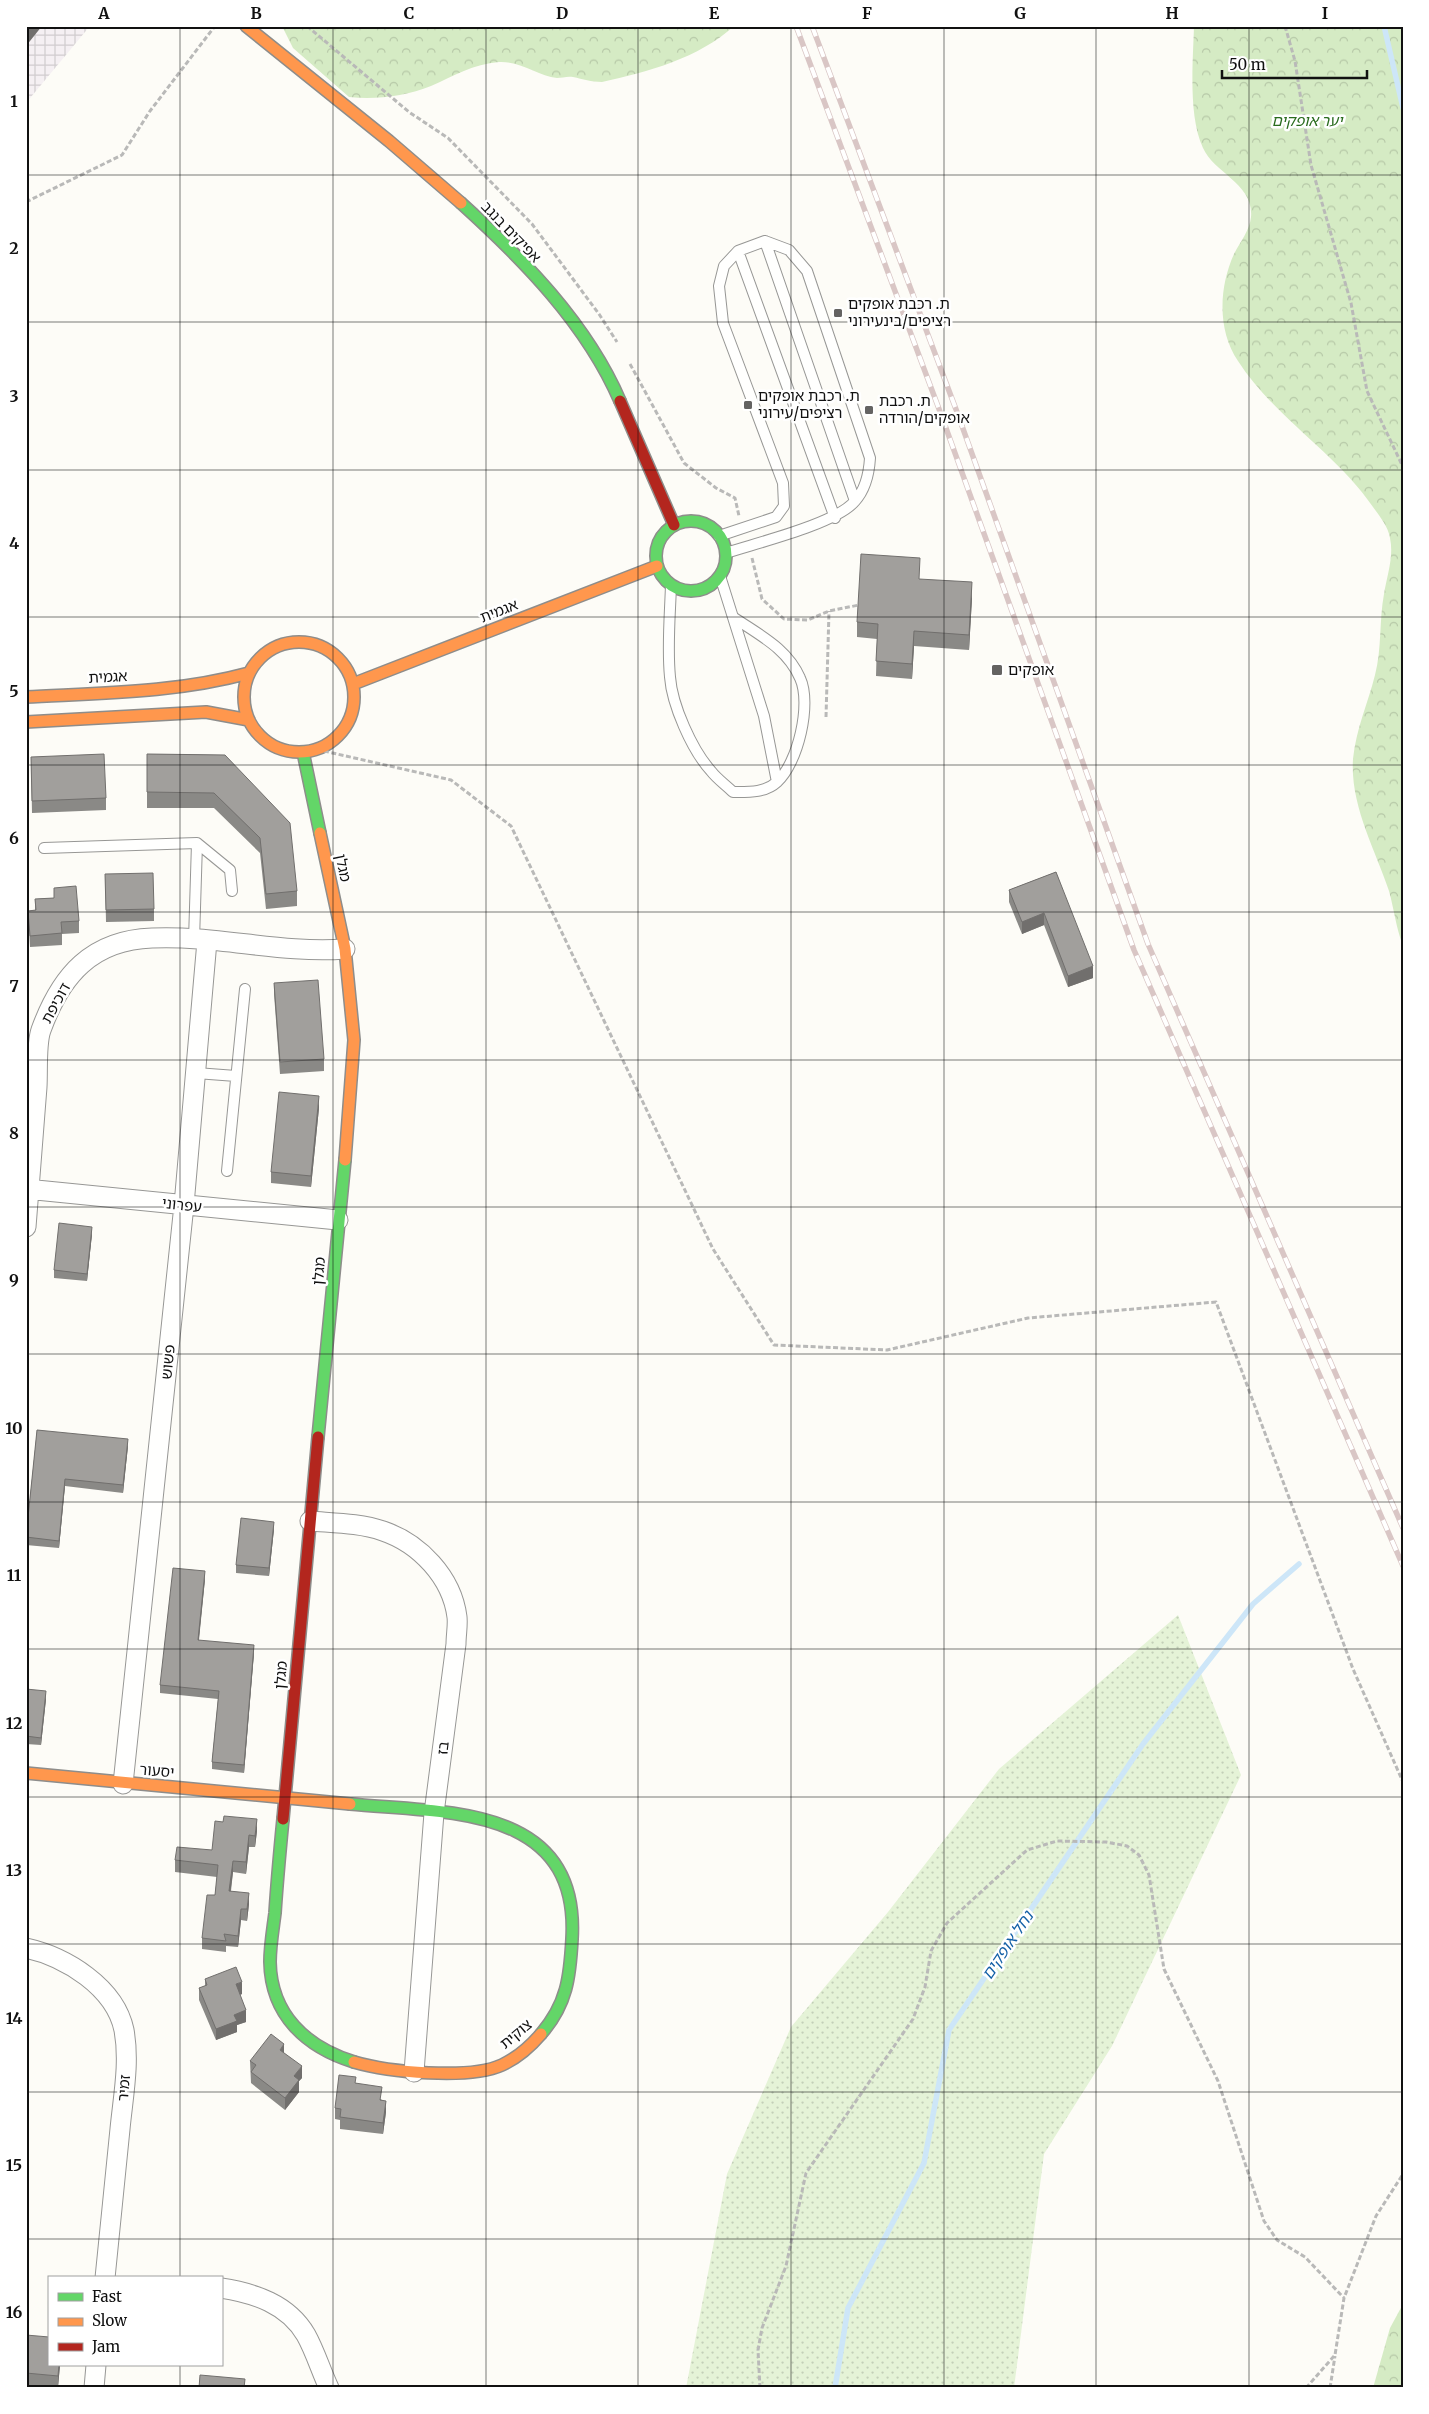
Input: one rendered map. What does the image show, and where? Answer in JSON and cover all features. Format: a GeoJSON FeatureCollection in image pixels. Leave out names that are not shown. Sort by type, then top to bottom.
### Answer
{"type":"FeatureCollection","features":[{"type":"Feature","properties":{"kind":"street","name":"אפיקים בנגב"},"geometry":{"type":"LineString","coordinates":[[246,26],[460,200],[515,256],[560,307],[600,361],[624,409],[674,525]]}},
{"type":"Feature","properties":{"kind":"street"},"geometry":{"type":"LineString","coordinates":[[687,521],[699,522],[711,527],[719,536],[726,552],[725,565],[720,576],[712,585],[701,590],[682,591],[662,577],[655,555],[658,543],[664,533],[674,525],[687,521]]}},
{"type":"Feature","properties":{"kind":"street","name":"אגמית"},"geometry":{"type":"LineString","coordinates":[[353,684],[657,566]]}},
{"type":"Feature","properties":{"kind":"street"},"geometry":{"type":"LineString","coordinates":[[300,642],[317,645],[333,654],[345,667],[353,684],[352,716],[344,730],[333,741],[318,749],[303,752],[286,751],[271,744],[258,734],[249,720],[244,696],[249,673],[257,660],[268,651],[282,644],[300,642]]}},
{"type":"Feature","properties":{"kind":"street","name":"אגמית"},"geometry":{"type":"LineString","coordinates":[[26,697],[189,687],[218,683],[249,673]]}},
{"type":"Feature","properties":{"kind":"street"},"geometry":{"type":"LineString","coordinates":[[26,722],[206,712],[249,720]]}},
{"type":"Feature","properties":{"kind":"street","name":"מגלן"},"geometry":{"type":"LineString","coordinates":[[285,1797],[354,1040],[345,949],[303,752]]}},
{"type":"Feature","properties":{"kind":"street","name":"דוכיפת"},"geometry":{"type":"LineString","coordinates":[[26,1227],[33,1031],[61,988],[82,962],[105,947],[125,941],[153,938],[201,940],[306,951],[345,949]]}},
{"type":"Feature","properties":{"kind":"street","name":"פשוש"},"geometry":{"type":"LineString","coordinates":[[123,1784],[184,1205],[196,1074],[201,940]]}},
{"type":"Feature","properties":{"kind":"street","name":"עפרוני"},"geometry":{"type":"LineString","coordinates":[[28,1189],[338,1220]]}},
{"type":"Feature","properties":{"kind":"street","name":"בז"},"geometry":{"type":"LineString","coordinates":[[310,1521],[382,1530],[407,1542],[428,1559],[442,1577],[451,1594],[457,1617],[456,1644],[434,1813],[414,2072]]}},
{"type":"Feature","properties":{"kind":"street","name":"יסעור"},"geometry":{"type":"LineString","coordinates":[[26,1773],[123,1784],[285,1797]]}},
{"type":"Feature","properties":{"kind":"street","name":"צוקית"},"geometry":{"type":"LineString","coordinates":[[285,1797],[465,1815],[500,1823],[522,1832],[538,1843],[552,1858],[563,1877],[574,1912],[569,1980],[549,2026],[530,2045],[501,2065],[476,2071],[414,2072],[378,2068],[340,2058],[316,2046],[295,2028],[282,2011],[273,1989],[270,1962],[285,1797]]}},
{"type":"Feature","properties":{"kind":"street","name":"זמיר"},"geometry":{"type":"LineString","coordinates":[[26,1948],[59,1959],[95,1984],[112,2005],[124,2030],[126,2069],[105,2276]]}},
{"type":"Feature","properties":{"kind":"street"},"geometry":{"type":"LineString","coordinates":[[222,2288],[250,2292],[281,2308],[305,2334],[329,2388]]}},
{"type":"Feature","properties":{"kind":"street"},"geometry":{"type":"LineString","coordinates":[[94,2388],[96,2366]]}},
{"type":"Feature","properties":{"kind":"lane"},"geometry":{"type":"LineString","coordinates":[[765,241],[855,502]]}},
{"type":"Feature","properties":{"kind":"lane"},"geometry":{"type":"LineString","coordinates":[[719,536],[776,517],[784,506],[784,483],[723,323],[719,286],[724,266],[738,252],[765,241],[789,250],[806,271],[870,458],[868,477],[855,502],[835,518],[726,552]]}},
{"type":"Feature","properties":{"kind":"lane"},"geometry":{"type":"LineString","coordinates":[[738,252],[835,518]]}},
{"type":"Feature","properties":{"kind":"lane"},"geometry":{"type":"LineString","coordinates":[[720,576],[764,716],[777,782]]}},
{"type":"Feature","properties":{"kind":"lane"},"geometry":{"type":"LineString","coordinates":[[671,585],[668,645],[670,680],[680,715],[695,749],[711,771],[733,792],[755,792],[777,782],[797,753],[804,715],[801,679],[784,652],[733,617]]}},
{"type":"Feature","properties":{"kind":"lane"},"geometry":{"type":"LineString","coordinates":[[44,848],[197,843],[230,870],[232,891]]}},
{"type":"Feature","properties":{"kind":"lane"},"geometry":{"type":"LineString","coordinates":[[197,843],[201,940]]}},
{"type":"Feature","properties":{"kind":"lane"},"geometry":{"type":"LineString","coordinates":[[226,1171],[245,989]]}},
{"type":"Feature","properties":{"kind":"lane"},"geometry":{"type":"LineString","coordinates":[[196,1074],[236,1076]]}},
{"type":"Feature","properties":{"kind":"path"},"geometry":{"type":"LineString","coordinates":[[26,202],[122,155],[150,111],[215,26]]}},
{"type":"Feature","properties":{"kind":"path"},"geometry":{"type":"LineString","coordinates":[[1285,26],[1296,62],[1310,165],[1351,303],[1367,390],[1403,467]]}},
{"type":"Feature","properties":{"kind":"path"},"geometry":{"type":"LineString","coordinates":[[749,545],[762,600],[784,619],[808,620],[829,610],[859,605]]}},
{"type":"Feature","properties":{"kind":"path"},"geometry":{"type":"LineString","coordinates":[[826,717],[829,610]]}},
{"type":"Feature","properties":{"kind":"path"},"geometry":{"type":"LineString","coordinates":[[318,749],[451,780],[511,826],[713,1249],[774,1345],[887,1350],[1028,1318],[1216,1302],[1352,1669],[1403,1782]]}},
{"type":"Feature","properties":{"kind":"path"},"geometry":{"type":"LineString","coordinates":[[760,2388],[758,2350],[762,2328],[786,2266],[806,2173],[913,2020],[925,1987],[931,1951],[947,1923],[1027,1850],[1057,1841],[1106,1842],[1127,1846],[1139,1855],[1148,1875],[1164,1969],[1218,2081],[1264,2221],[1277,2240],[1305,2257],[1344,2298]]}},
{"type":"Feature","properties":{"kind":"path"},"geometry":{"type":"LineString","coordinates":[[1330,2388],[1344,2298],[1376,2216],[1403,2174]]}},
{"type":"Feature","properties":{"kind":"path"},"geometry":{"type":"LineString","coordinates":[[1306,2388],[1335,2355]]}},
{"type":"Feature","properties":{"kind":"shaded area"},"geometry":{"type":"Polygon","coordinates":[[[26,26],[90,26],[26,103],[26,26]]]}},
{"type":"Feature","properties":{"kind":"green space"},"geometry":{"type":"Polygon","coordinates":[[[282,26],[734,26],[705,47],[689,55],[637,74],[602,82],[571,77],[550,77],[515,64],[499,62],[472,68],[431,86],[411,92],[370,98],[349,97],[293,48],[282,26]]]}},
{"type":"Feature","properties":{"kind":"green space","name":"יער אופקים"},"geometry":{"type":"Polygon","coordinates":[[[1194,26],[1403,26],[1403,946],[1389,891],[1359,810],[1353,776],[1353,759],[1357,737],[1377,665],[1382,604],[1391,559],[1390,538],[1383,522],[1358,487],[1269,400],[1253,381],[1238,361],[1226,336],[1223,308],[1225,280],[1234,254],[1247,231],[1251,217],[1250,206],[1240,187],[1208,157],[1198,135],[1192,88],[1194,26]]]}},
{"type":"Feature","properties":{"kind":"green space"},"geometry":{"type":"Polygon","coordinates":[[[1178,1615],[1241,1775],[1112,2046],[1044,2154],[1014,2388],[686,2388],[727,2174],[791,2027],[888,1912],[999,1769],[1178,1615]]]}},
{"type":"Feature","properties":{"kind":"green space"},"geometry":{"type":"Polygon","coordinates":[[[1403,2304],[1403,2388],[1373,2388],[1390,2328],[1403,2304]]]}},
{"type":"Feature","properties":{"kind":"building"},"geometry":{"type":"Polygon","coordinates":[[[861,554],[920,558],[919,579],[972,582],[969,635],[914,631],[912,664],[876,661],[878,624],[857,622],[861,554]]]}},
{"type":"Feature","properties":{"kind":"building"},"geometry":{"type":"Polygon","coordinates":[[[104,754],[106,798],[32,801],[31,757],[104,754]]]}},
{"type":"Feature","properties":{"kind":"building"},"geometry":{"type":"Polygon","coordinates":[[[147,754],[225,755],[290,823],[297,891],[266,894],[260,838],[214,793],[147,792],[147,754]]]}},
{"type":"Feature","properties":{"kind":"building"},"geometry":{"type":"Polygon","coordinates":[[[1056,872],[1093,966],[1068,976],[1044,913],[1022,922],[1009,890],[1056,872]]]}},
{"type":"Feature","properties":{"kind":"building"},"geometry":{"type":"Polygon","coordinates":[[[153,873],[154,909],[106,910],[105,874],[153,873]]]}},
{"type":"Feature","properties":{"kind":"building"},"geometry":{"type":"Polygon","coordinates":[[[76,886],[79,921],[61,922],[62,933],[30,936],[28,911],[36,910],[35,899],[54,898],[54,888],[76,886]]]}},
{"type":"Feature","properties":{"kind":"building"},"geometry":{"type":"Polygon","coordinates":[[[318,980],[324,1059],[280,1062],[274,983],[318,980]]]}},
{"type":"Feature","properties":{"kind":"building"},"geometry":{"type":"Polygon","coordinates":[[[279,1092],[319,1096],[311,1176],[271,1172],[279,1092]]]}},
{"type":"Feature","properties":{"kind":"building"},"geometry":{"type":"Polygon","coordinates":[[[59,1223],[92,1227],[87,1274],[54,1270],[59,1223]]]}},
{"type":"Feature","properties":{"kind":"building"},"geometry":{"type":"Polygon","coordinates":[[[37,1430],[128,1439],[123,1485],[65,1479],[59,1541],[26,1537],[37,1430]]]}},
{"type":"Feature","properties":{"kind":"building"},"geometry":{"type":"Polygon","coordinates":[[[241,1518],[274,1522],[269,1568],[236,1565],[241,1518]]]}},
{"type":"Feature","properties":{"kind":"building"},"geometry":{"type":"Polygon","coordinates":[[[173,1568],[205,1571],[198,1640],[254,1645],[244,1765],[212,1762],[219,1691],[160,1685],[173,1568]]]}},
{"type":"Feature","properties":{"kind":"building"},"geometry":{"type":"Polygon","coordinates":[[[26,1689],[46,1691],[41,1738],[26,1736],[26,1689]]]}},
{"type":"Feature","properties":{"kind":"building"},"geometry":{"type":"Polygon","coordinates":[[[224,1816],[257,1819],[255,1836],[249,1835],[246,1862],[233,1861],[229,1891],[249,1893],[247,1909],[241,1909],[238,1936],[224,1934],[226,1941],[202,1938],[207,1895],[215,1895],[218,1865],[175,1860],[177,1847],[212,1850],[215,1821],[223,1822],[224,1816]]]}},
{"type":"Feature","properties":{"kind":"building"},"geometry":{"type":"Polygon","coordinates":[[[236,1967],[242,1982],[236,1984],[246,2010],[234,2015],[237,2021],[216,2029],[199,1988],[207,1985],[205,1979],[236,1967]]]}},
{"type":"Feature","properties":{"kind":"building"},"geometry":{"type":"Polygon","coordinates":[[[271,2034],[284,2044],[280,2050],[302,2066],[294,2076],[299,2080],[285,2098],[251,2072],[256,2065],[250,2061],[271,2034]]]}},
{"type":"Feature","properties":{"kind":"building"},"geometry":{"type":"Polygon","coordinates":[[[339,2075],[356,2077],[355,2083],[382,2087],[380,2100],[386,2101],[383,2123],[340,2117],[341,2109],[335,2108],[339,2075]]]}},
{"type":"Feature","properties":{"kind":"building"},"geometry":{"type":"Polygon","coordinates":[[[26,2335],[48,2337],[48,2366],[59,2366],[58,2376],[26,2373],[26,2335]]]}},
{"type":"Feature","properties":{"kind":"building"},"geometry":{"type":"Polygon","coordinates":[[[200,2375],[245,2379],[244,2388],[199,2388],[200,2375]]]}},
{"type":"Feature","properties":{"kind":"waterway"},"geometry":{"type":"LineString","coordinates":[[1384,26],[1403,108]]}},
{"type":"Feature","properties":{"kind":"waterway","name":"נחל אופקים"},"geometry":{"type":"LineString","coordinates":[[835,2388],[848,2308],[924,2163],[949,2030],[1143,1744],[1253,1604],[1299,1564]]}},
{"type":"Feature","properties":{"kind":"railway"},"geometry":{"type":"LineString","coordinates":[[796,26],[942,417],[1134,950],[1403,1566]]}},
{"type":"Feature","properties":{"kind":"railway"},"geometry":{"type":"LineString","coordinates":[[812,26],[957,412],[1148,944],[1403,1528]]}},
{"type":"Feature","properties":{"kind":"traffic: fast"},"geometry":{"type":"LineString","coordinates":[[461,203],[530,270],[572,319],[590,345],[620,401]]}},
{"type":"Feature","properties":{"kind":"traffic: fast"},"geometry":{"type":"LineString","coordinates":[[691,521],[704,524],[716,531],[723,543],[726,556],[723,569],[716,581],[704,588],[691,591],[678,588],[666,581],[659,569],[656,556],[659,543],[666,531],[678,524],[691,521]]}},
{"type":"Feature","properties":{"kind":"traffic: fast"},"geometry":{"type":"LineString","coordinates":[[303,752],[320,833]]}},
{"type":"Feature","properties":{"kind":"traffic: fast"},"geometry":{"type":"LineString","coordinates":[[318,1437],[345,1160]]}},
{"type":"Feature","properties":{"kind":"traffic: fast"},"geometry":{"type":"LineString","coordinates":[[350,1804],[464,1815],[499,1824],[530,1839],[554,1862],[569,1895],[571,1953],[566,1990],[562,2001],[557,2012],[541,2034]]}},
{"type":"Feature","properties":{"kind":"traffic: fast"},"geometry":{"type":"LineString","coordinates":[[283,1819],[270,1956],[272,1981],[284,2013],[294,2026],[321,2048],[354,2062]]}},
{"type":"Feature","properties":{"kind":"traffic: slow"},"geometry":{"type":"LineString","coordinates":[[246,26],[389,141],[461,203]]}},
{"type":"Feature","properties":{"kind":"traffic: slow"},"geometry":{"type":"LineString","coordinates":[[353,684],[657,566]]}},
{"type":"Feature","properties":{"kind":"traffic: slow"},"geometry":{"type":"LineString","coordinates":[[299,642],[320,646],[338,658],[350,676],[354,697],[350,718],[338,736],[320,748],[299,752],[278,748],[260,736],[248,718],[244,697],[248,676],[260,658],[278,646],[299,642]]}},
{"type":"Feature","properties":{"kind":"traffic: slow"},"geometry":{"type":"LineString","coordinates":[[26,697],[110,693],[194,685],[249,673]]}},
{"type":"Feature","properties":{"kind":"traffic: slow"},"geometry":{"type":"LineString","coordinates":[[26,722],[206,712],[249,720]]}},
{"type":"Feature","properties":{"kind":"traffic: slow"},"geometry":{"type":"LineString","coordinates":[[320,833],[345,949],[354,1040],[345,1160]]}},
{"type":"Feature","properties":{"kind":"traffic: slow"},"geometry":{"type":"LineString","coordinates":[[26,1773],[350,1804]]}},
{"type":"Feature","properties":{"kind":"traffic: slow"},"geometry":{"type":"LineString","coordinates":[[354,2062],[387,2069],[428,2073],[488,2070],[508,2062],[523,2052],[541,2034]]}},
{"type":"Feature","properties":{"kind":"traffic: jam"},"geometry":{"type":"LineString","coordinates":[[620,401],[674,525]]}},
{"type":"Feature","properties":{"kind":"traffic: jam"},"geometry":{"type":"LineString","coordinates":[[283,1819],[318,1437]]}},
{"type":"Feature","properties":{"kind":"place","name":"ת. רכבת אופקים רציפים/בינעירוני"},"geometry":{"type":"Point","coordinates":[838,313]}},
{"type":"Feature","properties":{"kind":"place","name":"ת. רכבת אופקים רציפים/עירוני"},"geometry":{"type":"Point","coordinates":[748,405]}},
{"type":"Feature","properties":{"kind":"place","name":"ת. רכבת אופקים/הורדה"},"geometry":{"type":"Point","coordinates":[869,410]}},
{"type":"Feature","properties":{"kind":"place","name":"אופקים"},"geometry":{"type":"Point","coordinates":[997,670]}}]}
